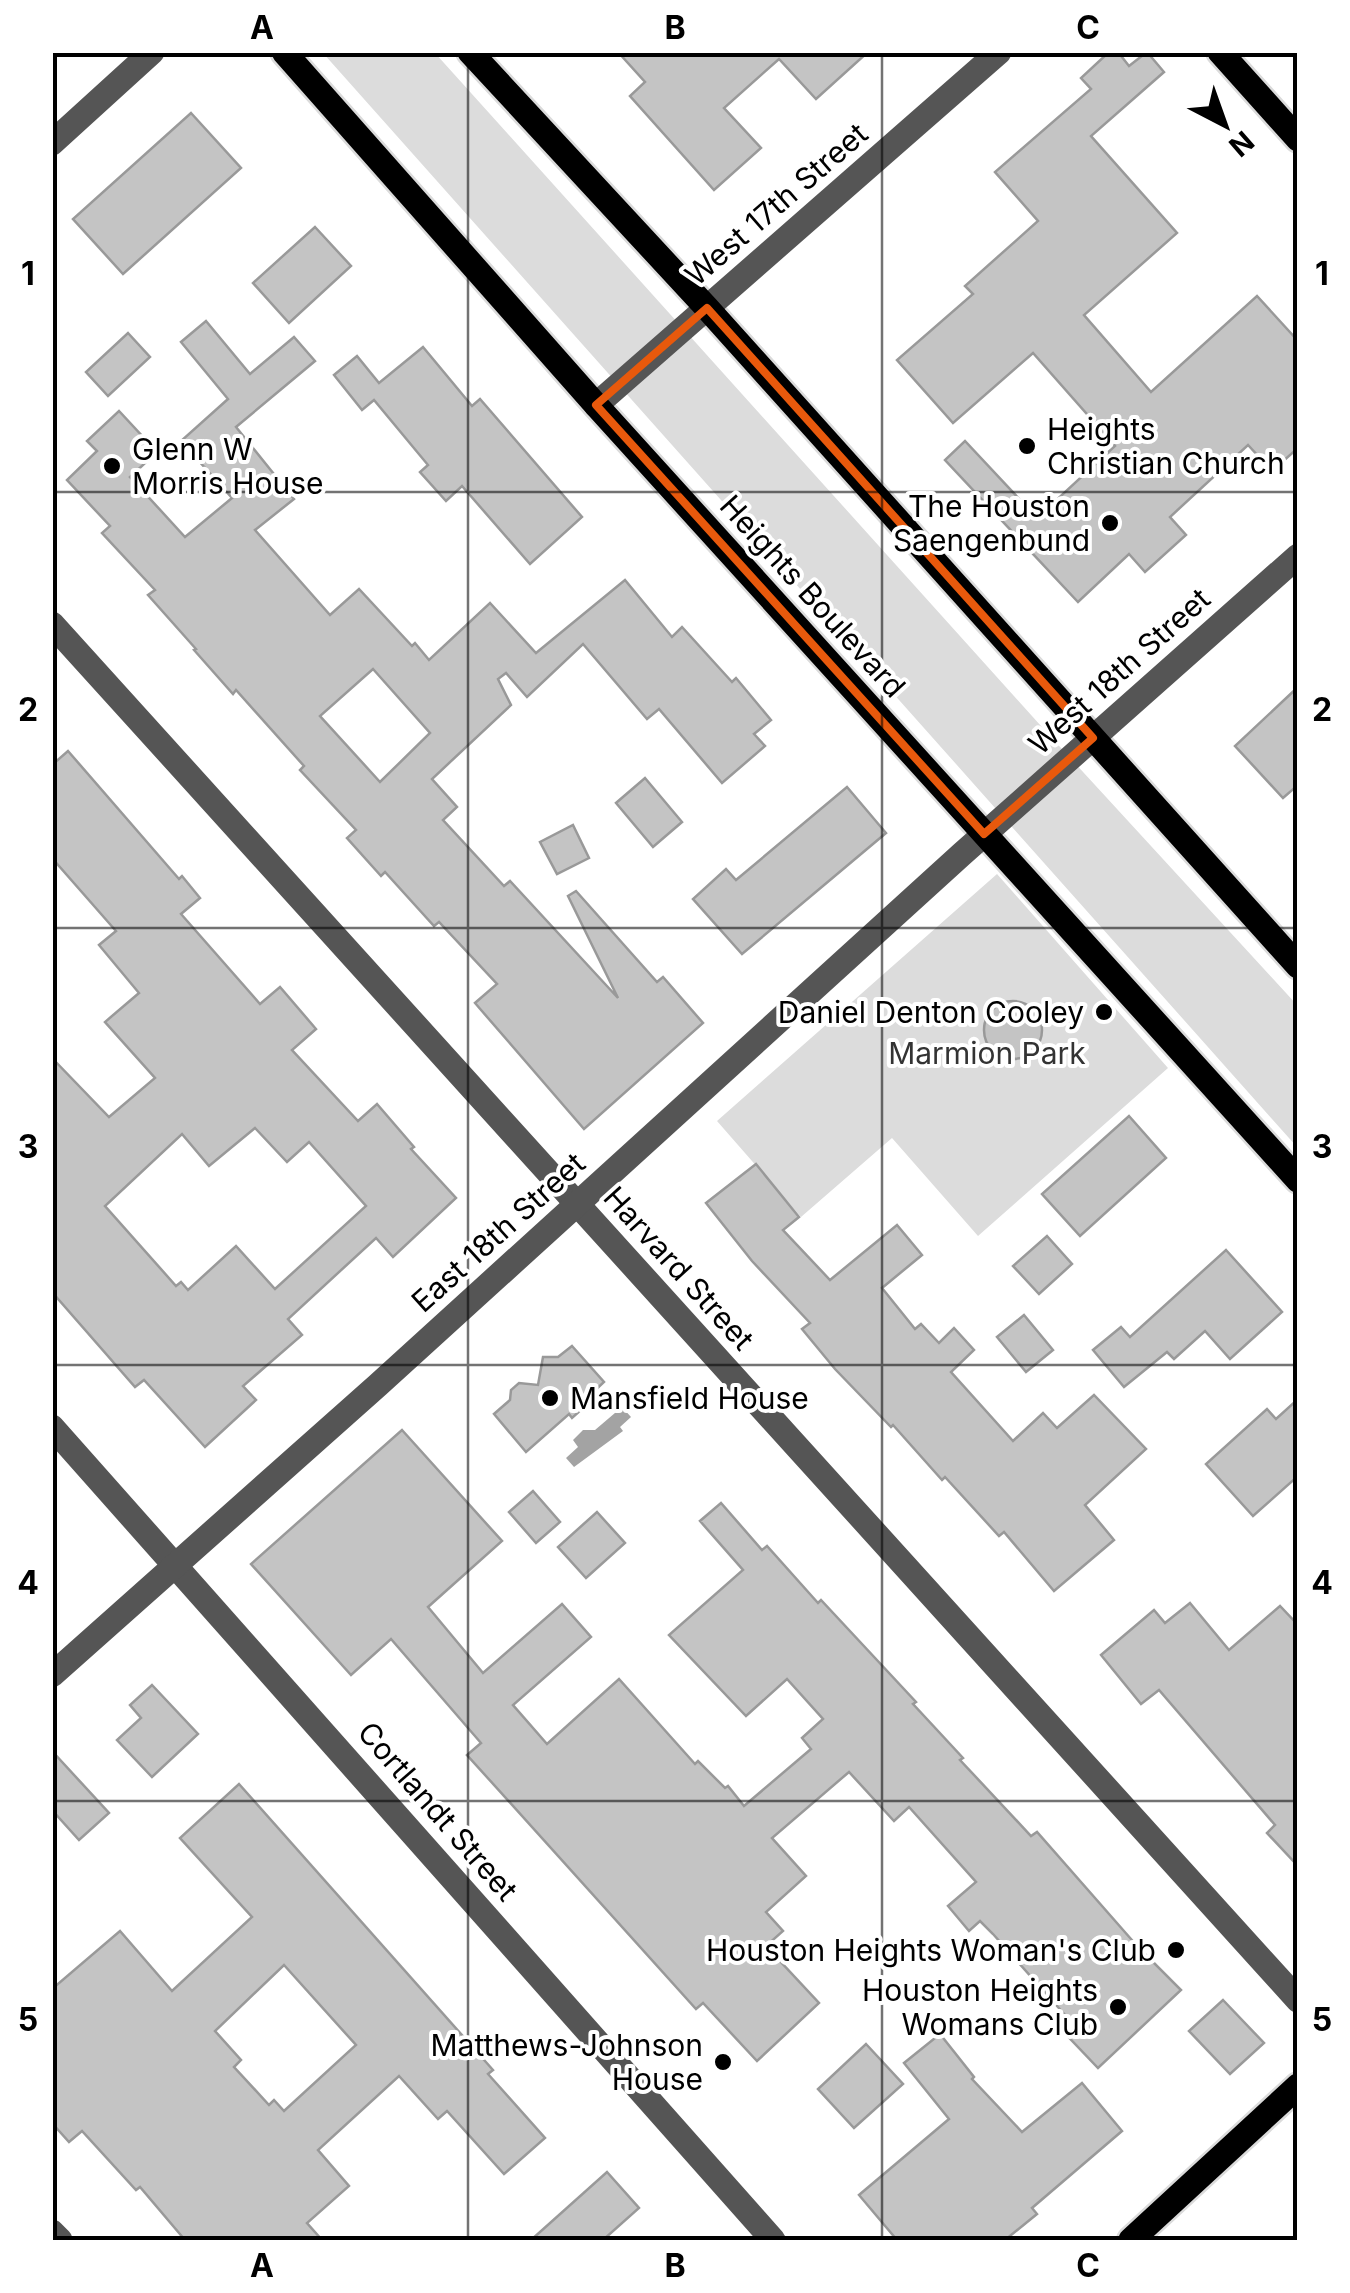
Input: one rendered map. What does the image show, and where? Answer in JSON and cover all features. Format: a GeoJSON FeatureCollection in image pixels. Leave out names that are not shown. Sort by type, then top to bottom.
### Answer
{"type":"FeatureCollection","features":[{"type":"Feature","properties":{"kind":"main road","name":"Heights Boulevard"},"geometry":{"type":"LineString","coordinates":[[284,52],[596,405],[1298,1180]]}},
{"type":"Feature","properties":{"kind":"main road"},"geometry":{"type":"LineString","coordinates":[[470,52],[707,308],[1298,966]]}},
{"type":"Feature","properties":{"kind":"main road"},"geometry":{"type":"LineString","coordinates":[[1220,52],[1298,139]]}},
{"type":"Feature","properties":{"kind":"main road"},"geometry":{"type":"LineString","coordinates":[[1130,2240],[1298,2086]]}},
{"type":"Feature","properties":{"kind":"street"},"geometry":{"type":"LineString","coordinates":[[52,143],[152,52]]}},
{"type":"Feature","properties":{"kind":"street","name":"West 17th Street"},"geometry":{"type":"LineString","coordinates":[[596,405],[999,52]]}},
{"type":"Feature","properties":{"kind":"street","name":"West 18th Street"},"geometry":{"type":"LineString","coordinates":[[984,834],[1298,556]]}},
{"type":"Feature","properties":{"kind":"street","name":"Harvard Street"},"geometry":{"type":"LineString","coordinates":[[52,624],[1298,2000]]}},
{"type":"Feature","properties":{"kind":"street","name":"East 18th Street"},"geometry":{"type":"LineString","coordinates":[[52,1675],[984,834]]}},
{"type":"Feature","properties":{"kind":"street","name":"Cortlandt Street"},"geometry":{"type":"LineString","coordinates":[[52,1427],[773,2240]]}},
{"type":"Feature","properties":{"kind":"street"},"geometry":{"type":"LineString","coordinates":[[52,2232],[60,2240]]}},
{"type":"Feature","properties":{"kind":"highlighted area"},"geometry":{"type":"Polygon","coordinates":[[[707,308],[1093,738],[984,834],[596,405],[707,308]]]}},
{"type":"Feature","properties":{"kind":"green space"},"geometry":{"type":"Polygon","coordinates":[[[323,53],[435,53],[1297,1005],[1297,1147],[323,53]]]}},
{"type":"Feature","properties":{"kind":"green space","name":"Marmion Park"},"geometry":{"type":"Polygon","coordinates":[[[997,874],[1168,1068],[978,1236],[892,1138],[801,1217],[717,1121],[997,874]]]}},
{"type":"Feature","properties":{"kind":"shaded area"},"geometry":{"type":"Polygon","coordinates":[[[622,1407],[631,1417],[620,1427],[623,1431],[574,1467],[566,1458],[578,1447],[573,1440],[583,1430],[595,1430],[622,1407]]]}},
{"type":"Feature","properties":{"kind":"building"},"geometry":{"type":"Polygon","coordinates":[[[618,52],[868,52],[816,99],[779,59],[724,108],[761,148],[714,190],[630,96],[645,82],[618,52]]]}},
{"type":"Feature","properties":{"kind":"building"},"geometry":{"type":"Polygon","coordinates":[[[1109,52],[1118,52],[1129,66],[1147,52],[1164,72],[1091,136],[1177,233],[1084,315],[1151,392],[1257,296],[1298,341],[1298,448],[1272,471],[1248,445],[1170,517],[1186,535],[1145,572],[1129,554],[1078,602],[945,460],[965,441],[1037,518],[1115,446],[1033,353],[953,423],[897,360],[973,294],[965,286],[1038,221],[995,172],[1091,89],[1081,78],[1109,52]]]}},
{"type":"Feature","properties":{"kind":"building"},"geometry":{"type":"Polygon","coordinates":[[[191,113],[241,168],[123,274],[73,219],[191,113]]]}},
{"type":"Feature","properties":{"kind":"building"},"geometry":{"type":"Polygon","coordinates":[[[315,227],[351,266],[289,323],[253,283],[315,227]]]}},
{"type":"Feature","properties":{"kind":"building"},"geometry":{"type":"Polygon","coordinates":[[[206,321],[250,374],[294,337],[315,361],[236,427],[294,499],[255,530],[330,615],[359,589],[429,660],[490,603],[536,653],[625,580],[672,637],[682,627],[732,682],[736,678],[771,720],[754,734],[765,746],[722,783],[659,709],[647,719],[583,644],[527,697],[506,673],[498,679],[511,705],[432,779],[457,807],[443,820],[504,886],[510,881],[618,998],[568,896],[576,891],[657,982],[663,977],[703,1023],[584,1129],[475,1003],[497,984],[439,922],[434,926],[385,872],[381,876],[347,838],[356,830],[300,770],[304,766],[236,690],[233,694],[148,595],[155,590],[102,533],[110,526],[67,480],[97,451],[87,441],[119,411],[157,452],[130,477],[185,537],[232,498],[181,441],[228,399],[181,342],[206,321]],[[373,669],[320,716],[380,782],[430,733],[373,669]]]}},
{"type":"Feature","properties":{"kind":"building"},"geometry":{"type":"Polygon","coordinates":[[[128,333],[150,357],[108,396],[86,372],[128,333]]]}},
{"type":"Feature","properties":{"kind":"building"},"geometry":{"type":"Polygon","coordinates":[[[423,347],[472,406],[480,399],[582,517],[530,564],[462,486],[446,501],[420,472],[428,465],[374,400],[362,410],[334,375],[357,356],[379,383],[423,347]]]}},
{"type":"Feature","properties":{"kind":"building"},"geometry":{"type":"Polygon","coordinates":[[[1298,687],[1298,785],[1283,798],[1235,746],[1298,687]]]}},
{"type":"Feature","properties":{"kind":"building"},"geometry":{"type":"Polygon","coordinates":[[[68,751],[200,898],[181,914],[260,1004],[280,987],[316,1029],[292,1050],[358,1121],[377,1104],[456,1198],[393,1257],[376,1238],[288,1319],[302,1335],[243,1386],[256,1400],[205,1447],[144,1380],[135,1387],[52,1292],[52,1058],[109,1117],[155,1078],[105,1022],[139,993],[99,945],[116,931],[52,858],[52,765],[68,751]],[[255,1128],[209,1166],[182,1134],[105,1206],[176,1286],[181,1282],[188,1290],[236,1246],[275,1289],[366,1206],[309,1142],[287,1162],[255,1128]]]}},
{"type":"Feature","properties":{"kind":"building"},"geometry":{"type":"Polygon","coordinates":[[[645,778],[682,822],[653,847],[616,803],[645,778]]]}},
{"type":"Feature","properties":{"kind":"building"},"geometry":{"type":"Polygon","coordinates":[[[847,787],[886,833],[742,954],[693,899],[726,869],[736,880],[847,787]]]}},
{"type":"Feature","properties":{"kind":"building"},"geometry":{"type":"Polygon","coordinates":[[[573,825],[589,858],[557,874],[540,842],[573,825]]]}},
{"type":"Feature","properties":{"kind":"building"},"geometry":{"type":"Polygon","coordinates":[[[1013,1001],[1033,1010],[1042,1030],[1033,1050],[1013,1059],[993,1050],[984,1030],[993,1010],[1013,1001]]]}},
{"type":"Feature","properties":{"kind":"building"},"geometry":{"type":"Polygon","coordinates":[[[1129,1116],[1166,1158],[1080,1236],[1042,1194],[1129,1116]]]}},
{"type":"Feature","properties":{"kind":"building"},"geometry":{"type":"Polygon","coordinates":[[[756,1164],[799,1217],[783,1230],[830,1280],[897,1225],[922,1255],[882,1288],[915,1329],[921,1324],[939,1343],[954,1328],[974,1350],[951,1372],[1013,1441],[1043,1413],[1057,1428],[1094,1395],[1146,1449],[1085,1505],[1114,1540],[1054,1591],[1004,1532],[999,1536],[835,1369],[802,1329],[810,1323],[752,1261],[706,1203],[756,1164]]]}},
{"type":"Feature","properties":{"kind":"building"},"geometry":{"type":"Polygon","coordinates":[[[1047,1236],[1072,1264],[1039,1294],[1013,1266],[1047,1236]]]}},
{"type":"Feature","properties":{"kind":"building"},"geometry":{"type":"Polygon","coordinates":[[[1226,1250],[1282,1312],[1230,1359],[1205,1331],[1174,1359],[1167,1352],[1124,1387],[1093,1350],[1121,1327],[1130,1337],[1226,1250]]]}},
{"type":"Feature","properties":{"kind":"building"},"geometry":{"type":"Polygon","coordinates":[[[1024,1315],[1053,1350],[1026,1372],[997,1337],[1024,1315]]]}},
{"type":"Feature","properties":{"kind":"building","name":"Mansfield House"},"geometry":{"type":"Polygon","coordinates":[[[572,1346],[604,1382],[588,1397],[591,1401],[572,1418],[569,1414],[526,1452],[494,1414],[510,1400],[511,1390],[519,1383],[538,1385],[543,1357],[558,1357],[572,1346]]]}},
{"type":"Feature","properties":{"kind":"building"},"geometry":{"type":"Polygon","coordinates":[[[1298,1399],[1298,1476],[1253,1516],[1206,1464],[1267,1409],[1276,1419],[1298,1399]]]}},
{"type":"Feature","properties":{"kind":"building"},"geometry":{"type":"Polygon","coordinates":[[[402,1430],[502,1541],[428,1607],[483,1673],[562,1604],[591,1637],[513,1705],[547,1744],[619,1679],[695,1764],[698,1761],[725,1788],[728,1786],[744,1806],[811,1749],[802,1738],[823,1719],[787,1679],[746,1716],[669,1635],[743,1570],[700,1521],[721,1503],[762,1550],[767,1546],[818,1603],[821,1600],[916,1702],[913,1704],[963,1758],[960,1760],[1031,1836],[1037,1832],[1181,1990],[1098,2068],[1056,2024],[1065,2015],[993,1934],[980,1921],[969,1931],[948,1906],[976,1882],[909,1807],[894,1821],[849,1772],[772,1838],[806,1876],[766,1912],[783,1931],[766,1946],[819,2003],[757,2061],[703,2003],[696,2009],[467,1755],[481,1743],[391,1639],[351,1675],[251,1564],[402,1430]]]}},
{"type":"Feature","properties":{"kind":"building"},"geometry":{"type":"Polygon","coordinates":[[[533,1491],[560,1522],[536,1543],[509,1512],[533,1491]]]}},
{"type":"Feature","properties":{"kind":"building"},"geometry":{"type":"Polygon","coordinates":[[[597,1512],[625,1543],[586,1578],[558,1547],[597,1512]]]}},
{"type":"Feature","properties":{"kind":"building"},"geometry":{"type":"Polygon","coordinates":[[[1190,1603],[1229,1650],[1280,1606],[1298,1625],[1298,1866],[1267,1833],[1275,1825],[1159,1690],[1141,1704],[1101,1655],[1154,1610],[1165,1623],[1190,1603]]]}},
{"type":"Feature","properties":{"kind":"building"},"geometry":{"type":"Polygon","coordinates":[[[152,1685],[198,1734],[152,1777],[117,1740],[141,1718],[130,1705],[152,1685]]]}},
{"type":"Feature","properties":{"kind":"building"},"geometry":{"type":"Polygon","coordinates":[[[52,1751],[109,1813],[79,1840],[52,1810],[52,1751]]]}},
{"type":"Feature","properties":{"kind":"building"},"geometry":{"type":"Polygon","coordinates":[[[239,1784],[493,2070],[488,2074],[545,2138],[504,2174],[447,2111],[438,2119],[399,2076],[318,2150],[349,2186],[307,2223],[322,2240],[185,2240],[140,2187],[136,2190],[82,2131],[69,2142],[52,2123],[52,1989],[120,1931],[172,1991],[252,1917],[180,1838],[239,1784]],[[284,1965],[215,2031],[241,2060],[234,2067],[269,2105],[274,2100],[284,2111],[356,2045],[284,1965]]]}},
{"type":"Feature","properties":{"kind":"building"},"geometry":{"type":"Polygon","coordinates":[[[1223,2000],[1264,2043],[1230,2074],[1189,2031],[1223,2000]]]}},
{"type":"Feature","properties":{"kind":"building"},"geometry":{"type":"Polygon","coordinates":[[[940,2034],[972,2079],[1022,2132],[1082,2083],[1122,2131],[1032,2208],[1037,2214],[1005,2240],[897,2240],[859,2195],[949,2119],[904,2063],[940,2034]]]}},
{"type":"Feature","properties":{"kind":"building"},"geometry":{"type":"Polygon","coordinates":[[[866,2044],[903,2084],[854,2128],[818,2089],[866,2044]]]}},
{"type":"Feature","properties":{"kind":"building"},"geometry":{"type":"Polygon","coordinates":[[[607,2172],[639,2208],[603,2240],[531,2240],[607,2172]]]}},
{"type":"Feature","properties":{"kind":"place","name":"Heights Christian Church"},"geometry":{"type":"Point","coordinates":[1027,446]}},
{"type":"Feature","properties":{"kind":"place","name":"Glenn W Morris House"},"geometry":{"type":"Point","coordinates":[112,466]}},
{"type":"Feature","properties":{"kind":"place","name":"The Houston Saengenbund"},"geometry":{"type":"Point","coordinates":[1110,523]}},
{"type":"Feature","properties":{"kind":"place","name":"Daniel Denton Cooley"},"geometry":{"type":"Point","coordinates":[1104,1012]}},
{"type":"Feature","properties":{"kind":"place","name":"Mansfield House"},"geometry":{"type":"Point","coordinates":[550,1398]}},
{"type":"Feature","properties":{"kind":"place","name":"Houston Heights Woman's Club"},"geometry":{"type":"Point","coordinates":[1176,1950]}},
{"type":"Feature","properties":{"kind":"place","name":"Houston Heights Womans Club"},"geometry":{"type":"Point","coordinates":[1118,2007]}},
{"type":"Feature","properties":{"kind":"place","name":"Matthews-Johnson House"},"geometry":{"type":"Point","coordinates":[723,2062]}}]}
